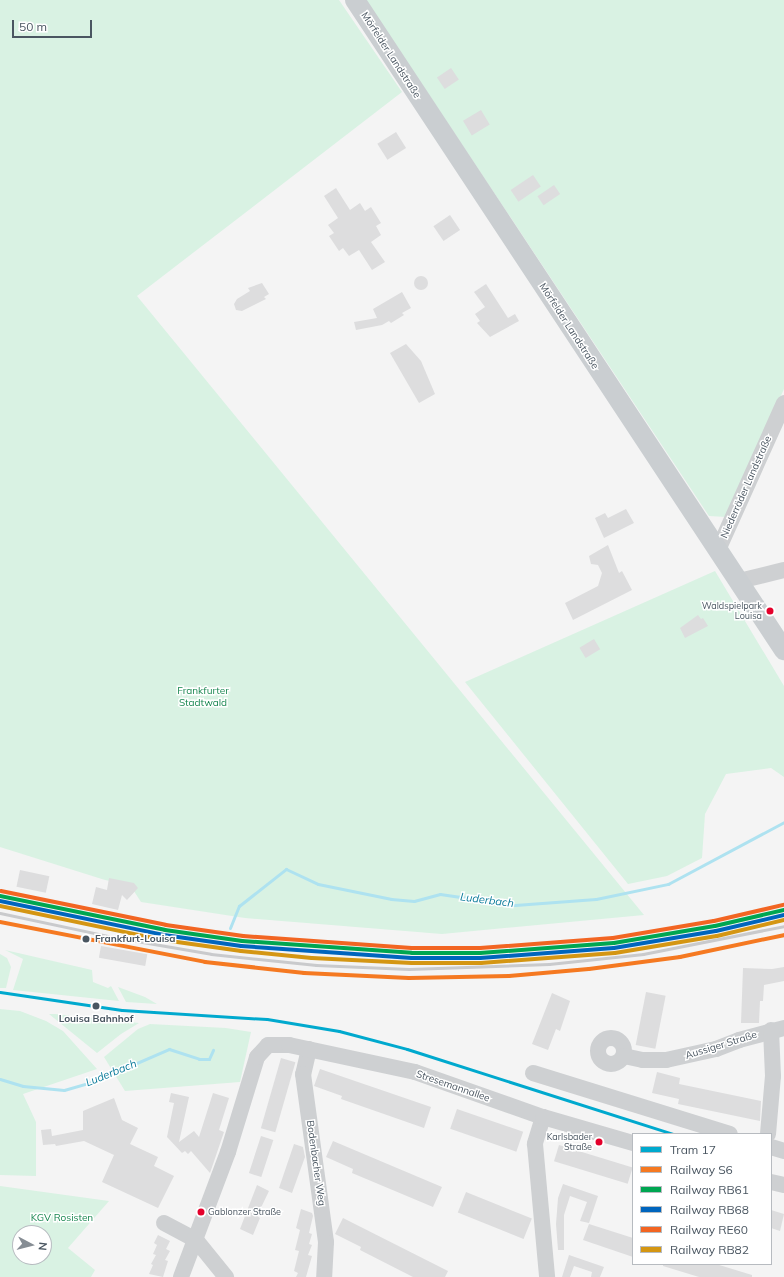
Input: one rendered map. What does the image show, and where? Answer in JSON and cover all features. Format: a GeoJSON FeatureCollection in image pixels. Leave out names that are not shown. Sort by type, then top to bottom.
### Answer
{"type":"FeatureCollection","features":[{"type":"Feature","properties":{"kind":"main road","name":"Mörfelder Landstraße"},"geometry":{"type":"LineString","coordinates":[[355,0],[784,650]]}},
{"type":"Feature","properties":{"kind":"street","name":"Niederräder Landstraße"},"geometry":{"type":"LineString","coordinates":[[718,550],[784,403]]}},
{"type":"Feature","properties":{"kind":"street"},"geometry":{"type":"LineString","coordinates":[[739,581],[784,570]]}},
{"type":"Feature","properties":{"kind":"street","name":"Aussiger Straße"},"geometry":{"type":"LineString","coordinates":[[624,1056],[643,1060],[666,1060],[716,1049],[777,1029],[768,1133]]}},
{"type":"Feature","properties":{"kind":"street","name":"Stresemannallee"},"geometry":{"type":"LineString","coordinates":[[196,1240],[228,1152],[257,1057],[268,1045],[278,1044],[309,1049],[415,1072],[543,1117],[632,1143]]}},
{"type":"Feature","properties":{"kind":"street","name":"Bodenbacher Weg"},"geometry":{"type":"LineString","coordinates":[[309,1049],[303,1074],[326,1242],[324,1277]]}},
{"type":"Feature","properties":{"kind":"street"},"geometry":{"type":"LineString","coordinates":[[534,1073],[727,1133]]}},
{"type":"Feature","properties":{"kind":"street"},"geometry":{"type":"LineString","coordinates":[[543,1117],[534,1144],[547,1277]]}},
{"type":"Feature","properties":{"kind":"street"},"geometry":{"type":"LineString","coordinates":[[772,1147],[784,1150]]}},
{"type":"Feature","properties":{"kind":"street"},"geometry":{"type":"LineString","coordinates":[[772,1182],[784,1185]]}},
{"type":"Feature","properties":{"kind":"street"},"geometry":{"type":"LineString","coordinates":[[164,1223],[196,1240],[226,1277]]}},
{"type":"Feature","properties":{"kind":"street"},"geometry":{"type":"LineString","coordinates":[[181,1277],[196,1240]]}},
{"type":"Feature","properties":{"kind":"green space","name":"Frankfurter Stadtwald"},"geometry":{"type":"Polygon","coordinates":[[[0,0],[339,0],[402,92],[137,296],[644,915],[442,934],[245,918],[141,902],[130,885],[105,880],[0,847],[0,0]]]}},
{"type":"Feature","properties":{"kind":"green space"},"geometry":{"type":"Polygon","coordinates":[[[366,0],[784,0],[784,389],[726,517],[709,516],[366,0]]]}},
{"type":"Feature","properties":{"kind":"green space","name":"Waldspielpark Louisa"},"geometry":{"type":"Polygon","coordinates":[[[715,571],[784,686],[784,777],[771,768],[726,774],[705,814],[702,858],[667,876],[628,884],[465,682],[715,571]]]}},
{"type":"Feature","properties":{"kind":"green space"},"geometry":{"type":"Polygon","coordinates":[[[5,950],[92,970],[93,982],[108,988],[111,986],[119,1001],[13,990],[23,959],[5,950]]]}},
{"type":"Feature","properties":{"kind":"green space"},"geometry":{"type":"Polygon","coordinates":[[[0,954],[7,958],[11,967],[6,988],[0,988],[0,954]]]}},
{"type":"Feature","properties":{"kind":"green space"},"geometry":{"type":"Polygon","coordinates":[[[118,987],[145,997],[157,1004],[126,1002],[118,987]]]}},
{"type":"Feature","properties":{"kind":"green space"},"geometry":{"type":"Polygon","coordinates":[[[0,1009],[20,1011],[46,1021],[63,1031],[97,1069],[23,1094],[36,1122],[36,1176],[0,1175],[0,1009]]]}},
{"type":"Feature","properties":{"kind":"green space"},"geometry":{"type":"Polygon","coordinates":[[[49,1014],[139,1023],[121,1034],[97,1053],[49,1014]]]}},
{"type":"Feature","properties":{"kind":"green space"},"geometry":{"type":"Polygon","coordinates":[[[150,1024],[226,1028],[251,1032],[240,1082],[125,1091],[104,1057],[138,1029],[150,1024]]]}},
{"type":"Feature","properties":{"kind":"green space","name":"KGV Rosisten"},"geometry":{"type":"Polygon","coordinates":[[[0,1186],[109,1201],[68,1248],[95,1270],[91,1277],[0,1277],[0,1186]]]}},
{"type":"Feature","properties":{"kind":"building"},"geometry":{"type":"Polygon","coordinates":[[[451,68],[459,80],[445,89],[437,78],[451,68]]]}},
{"type":"Feature","properties":{"kind":"building"},"geometry":{"type":"Polygon","coordinates":[[[481,110],[490,125],[472,135],[463,121],[481,110]]]}},
{"type":"Feature","properties":{"kind":"building"},"geometry":{"type":"Polygon","coordinates":[[[396,132],[406,148],[387,160],[377,144],[396,132]]]}},
{"type":"Feature","properties":{"kind":"building"},"geometry":{"type":"Polygon","coordinates":[[[533,175],[541,187],[518,202],[511,190],[533,175]]]}},
{"type":"Feature","properties":{"kind":"building"},"geometry":{"type":"Polygon","coordinates":[[[554,185],[560,194],[544,205],[537,196],[554,185]]]}},
{"type":"Feature","properties":{"kind":"building"},"geometry":{"type":"Polygon","coordinates":[[[336,188],[350,210],[360,203],[365,211],[371,207],[381,223],[376,226],[381,235],[371,242],[385,262],[372,270],[359,250],[349,256],[343,248],[339,251],[329,236],[334,233],[328,225],[338,218],[324,196],[336,188]]]}},
{"type":"Feature","properties":{"kind":"building"},"geometry":{"type":"Polygon","coordinates":[[[450,215],[460,230],[443,241],[433,226],[450,215]]]}},
{"type":"Feature","properties":{"kind":"building"},"geometry":{"type":"Polygon","coordinates":[[[421,276],[426,278],[428,283],[426,288],[421,290],[416,288],[414,283],[416,278],[421,276]]]}},
{"type":"Feature","properties":{"kind":"building"},"geometry":{"type":"Polygon","coordinates":[[[262,283],[269,294],[264,297],[266,299],[242,311],[236,310],[234,304],[237,299],[250,291],[248,288],[262,283]]]}},
{"type":"Feature","properties":{"kind":"building"},"geometry":{"type":"Polygon","coordinates":[[[486,284],[508,318],[515,314],[519,321],[490,337],[477,323],[480,321],[475,314],[485,307],[474,292],[486,284]]]}},
{"type":"Feature","properties":{"kind":"building"},"geometry":{"type":"Polygon","coordinates":[[[402,292],[411,308],[402,313],[404,315],[391,323],[389,321],[382,325],[356,330],[354,322],[377,318],[373,309],[402,292]]]}},
{"type":"Feature","properties":{"kind":"building"},"geometry":{"type":"Polygon","coordinates":[[[406,344],[421,361],[435,394],[419,403],[390,353],[406,344]]]}},
{"type":"Feature","properties":{"kind":"building"},"geometry":{"type":"Polygon","coordinates":[[[626,509],[634,523],[604,538],[595,518],[605,513],[608,518],[626,509]]]}},
{"type":"Feature","properties":{"kind":"building"},"geometry":{"type":"Polygon","coordinates":[[[608,545],[619,573],[622,571],[632,590],[573,620],[565,603],[598,586],[602,573],[598,565],[591,564],[589,556],[608,545]]]}},
{"type":"Feature","properties":{"kind":"building"},"geometry":{"type":"Polygon","coordinates":[[[698,615],[701,619],[703,618],[708,626],[685,638],[680,628],[698,615]]]}},
{"type":"Feature","properties":{"kind":"building"},"geometry":{"type":"Polygon","coordinates":[[[594,639],[600,649],[586,658],[579,648],[594,639]]]}},
{"type":"Feature","properties":{"kind":"building"},"geometry":{"type":"Polygon","coordinates":[[[20,870],[49,876],[46,893],[16,887],[20,870]]]}},
{"type":"Feature","properties":{"kind":"building"},"geometry":{"type":"Polygon","coordinates":[[[109,878],[134,883],[138,888],[127,900],[122,895],[118,910],[92,904],[96,887],[107,890],[109,878]]]}},
{"type":"Feature","properties":{"kind":"building"},"geometry":{"type":"Polygon","coordinates":[[[101,946],[147,954],[145,966],[99,958],[101,946]]]}},
{"type":"Feature","properties":{"kind":"building"},"geometry":{"type":"Polygon","coordinates":[[[784,967],[784,981],[764,985],[763,1001],[760,1001],[759,1023],[741,1023],[743,968],[772,969],[784,967]]]}},
{"type":"Feature","properties":{"kind":"building"},"geometry":{"type":"Polygon","coordinates":[[[646,992],[666,996],[655,1049],[636,1045],[646,992]]]}},
{"type":"Feature","properties":{"kind":"building"},"geometry":{"type":"Polygon","coordinates":[[[552,993],[570,1001],[560,1031],[556,1029],[548,1050],[532,1044],[552,993]]]}},
{"type":"Feature","properties":{"kind":"building"},"geometry":{"type":"Polygon","coordinates":[[[281,1058],[295,1062],[275,1132],[261,1128],[281,1058]]]}},
{"type":"Feature","properties":{"kind":"building"},"geometry":{"type":"Polygon","coordinates":[[[320,1069],[431,1107],[424,1128],[341,1099],[342,1096],[314,1086],[320,1069]]]}},
{"type":"Feature","properties":{"kind":"building"},"geometry":{"type":"Polygon","coordinates":[[[657,1072],[680,1078],[679,1084],[761,1101],[760,1121],[678,1104],[679,1099],[652,1093],[657,1072]]]}},
{"type":"Feature","properties":{"kind":"building"},"geometry":{"type":"Polygon","coordinates":[[[171,1093],[189,1097],[179,1142],[194,1131],[199,1137],[213,1093],[229,1098],[219,1130],[224,1132],[210,1173],[191,1151],[188,1154],[185,1151],[182,1153],[167,1137],[174,1103],[169,1102],[171,1093]]]}},
{"type":"Feature","properties":{"kind":"building"},"geometry":{"type":"Polygon","coordinates":[[[114,1098],[122,1120],[138,1128],[130,1144],[158,1157],[154,1166],[174,1176],[158,1208],[102,1182],[114,1155],[84,1141],[56,1146],[55,1144],[43,1145],[41,1130],[51,1129],[52,1136],[83,1130],[83,1111],[114,1098]]]}},
{"type":"Feature","properties":{"kind":"building"},"geometry":{"type":"Polygon","coordinates":[[[457,1109],[523,1132],[516,1152],[450,1129],[457,1109]]]}},
{"type":"Feature","properties":{"kind":"building"},"geometry":{"type":"Polygon","coordinates":[[[261,1136],[273,1140],[261,1177],[249,1173],[261,1136]]]}},
{"type":"Feature","properties":{"kind":"building"},"geometry":{"type":"Polygon","coordinates":[[[333,1141],[442,1187],[433,1207],[352,1173],[353,1169],[326,1157],[333,1141]]]}},
{"type":"Feature","properties":{"kind":"building"},"geometry":{"type":"Polygon","coordinates":[[[294,1144],[303,1147],[305,1157],[292,1193],[279,1188],[294,1144]]]}},
{"type":"Feature","properties":{"kind":"building"},"geometry":{"type":"Polygon","coordinates":[[[559,1145],[632,1167],[628,1184],[554,1161],[559,1145]]]}},
{"type":"Feature","properties":{"kind":"building"},"geometry":{"type":"Polygon","coordinates":[[[563,1184],[598,1196],[589,1223],[580,1221],[587,1202],[570,1196],[564,1215],[564,1250],[558,1250],[556,1224],[558,1198],[563,1184]]]}},
{"type":"Feature","properties":{"kind":"building"},"geometry":{"type":"Polygon","coordinates":[[[257,1185],[269,1191],[257,1216],[260,1218],[253,1235],[240,1229],[257,1185]]]}},
{"type":"Feature","properties":{"kind":"building"},"geometry":{"type":"Polygon","coordinates":[[[466,1192],[532,1219],[524,1239],[458,1212],[466,1192]]]}},
{"type":"Feature","properties":{"kind":"building"},"geometry":{"type":"Polygon","coordinates":[[[301,1209],[312,1213],[313,1216],[309,1233],[312,1234],[309,1244],[312,1245],[308,1255],[312,1256],[306,1277],[296,1277],[298,1273],[294,1271],[299,1251],[295,1250],[300,1230],[296,1228],[301,1209]]]}},
{"type":"Feature","properties":{"kind":"building"},"geometry":{"type":"Polygon","coordinates":[[[772,1210],[784,1214],[780,1231],[772,1228],[772,1210]]]}},
{"type":"Feature","properties":{"kind":"building"},"geometry":{"type":"Polygon","coordinates":[[[343,1218],[448,1271],[445,1277],[413,1277],[360,1250],[361,1247],[335,1234],[343,1218]]]}},
{"type":"Feature","properties":{"kind":"building"},"geometry":{"type":"Polygon","coordinates":[[[589,1224],[632,1238],[632,1257],[583,1240],[589,1224]]]}},
{"type":"Feature","properties":{"kind":"building"},"geometry":{"type":"Polygon","coordinates":[[[158,1235],[170,1241],[166,1249],[170,1251],[165,1260],[168,1261],[163,1277],[149,1274],[153,1265],[151,1264],[156,1255],[153,1254],[157,1245],[154,1243],[158,1235]]]}},
{"type":"Feature","properties":{"kind":"building"},"geometry":{"type":"Polygon","coordinates":[[[569,1255],[604,1267],[600,1277],[591,1277],[592,1272],[574,1266],[570,1277],[562,1277],[569,1255]]]}},
{"type":"Feature","properties":{"kind":"building"},"geometry":{"type":"Polygon","coordinates":[[[719,1265],[752,1275],[752,1277],[699,1277],[663,1266],[719,1265]]]}},
{"type":"Feature","properties":{"kind":"waterway","name":"Luderbach"},"geometry":{"type":"LineString","coordinates":[[230,928],[239,906],[286,869],[318,884],[391,899],[414,901],[440,894],[515,905],[596,899],[668,884],[784,822]]}},
{"type":"Feature","properties":{"kind":"waterway","name":"Luderbach"},"geometry":{"type":"LineString","coordinates":[[0,1079],[23,1086],[64,1090],[95,1081],[169,1049],[199,1059],[209,1059],[213,1050]]}},
{"type":"Feature","properties":{"kind":"railway"},"geometry":{"type":"LineString","coordinates":[[0,913],[113,937],[211,954],[316,965],[409,969],[549,964],[643,954],[784,926]]}},
{"type":"Feature","properties":{"kind":"tram line","name":"17"},"geometry":{"type":"LineString","coordinates":[[0,992],[122,1010],[267,1019],[339,1031],[407,1049],[670,1133]]}},
{"type":"Feature","properties":{"kind":"rail line","name":"RE60"},"geometry":{"type":"LineString","coordinates":[[1,891],[166,925],[243,936],[412,948],[480,948],[613,938],[714,921],[783,905]]}},
{"type":"Feature","properties":{"kind":"rail line","name":"RB61"},"geometry":{"type":"LineString","coordinates":[[0,896],[165,930],[242,941],[412,953],[480,953],[614,943],[715,926],[784,910]]}},
{"type":"Feature","properties":{"kind":"rail line","name":"RB68"},"geometry":{"type":"LineString","coordinates":[[0,901],[164,935],[241,946],[412,958],[480,958],[614,948],[716,931],[784,915]]}},
{"type":"Feature","properties":{"kind":"rail line","name":"RB82"},"geometry":{"type":"LineString","coordinates":[[0,906],[163,940],[241,951],[312,958],[412,963],[481,963],[615,953],[717,936],[784,920]]}},
{"type":"Feature","properties":{"kind":"rail line","name":"S6"},"geometry":{"type":"LineString","coordinates":[[0,922],[205,962],[304,973],[409,978],[509,976],[589,969],[680,957],[784,935]]}},
{"type":"Feature","properties":{"kind":"place","name":"Waldspielpark Louisa"},"geometry":{"type":"Point","coordinates":[770,611]}},
{"type":"Feature","properties":{"kind":"place","name":"Frankfurt-Louisa"},"geometry":{"type":"Point","coordinates":[86,939]}},
{"type":"Feature","properties":{"kind":"place","name":"Louisa Bahnhof"},"geometry":{"type":"Point","coordinates":[96,1006]}},
{"type":"Feature","properties":{"kind":"place","name":"Karlsbader Straße"},"geometry":{"type":"Point","coordinates":[599,1142]}},
{"type":"Feature","properties":{"kind":"place","name":"Gablonzer Straße"},"geometry":{"type":"Point","coordinates":[201,1212]}}]}
